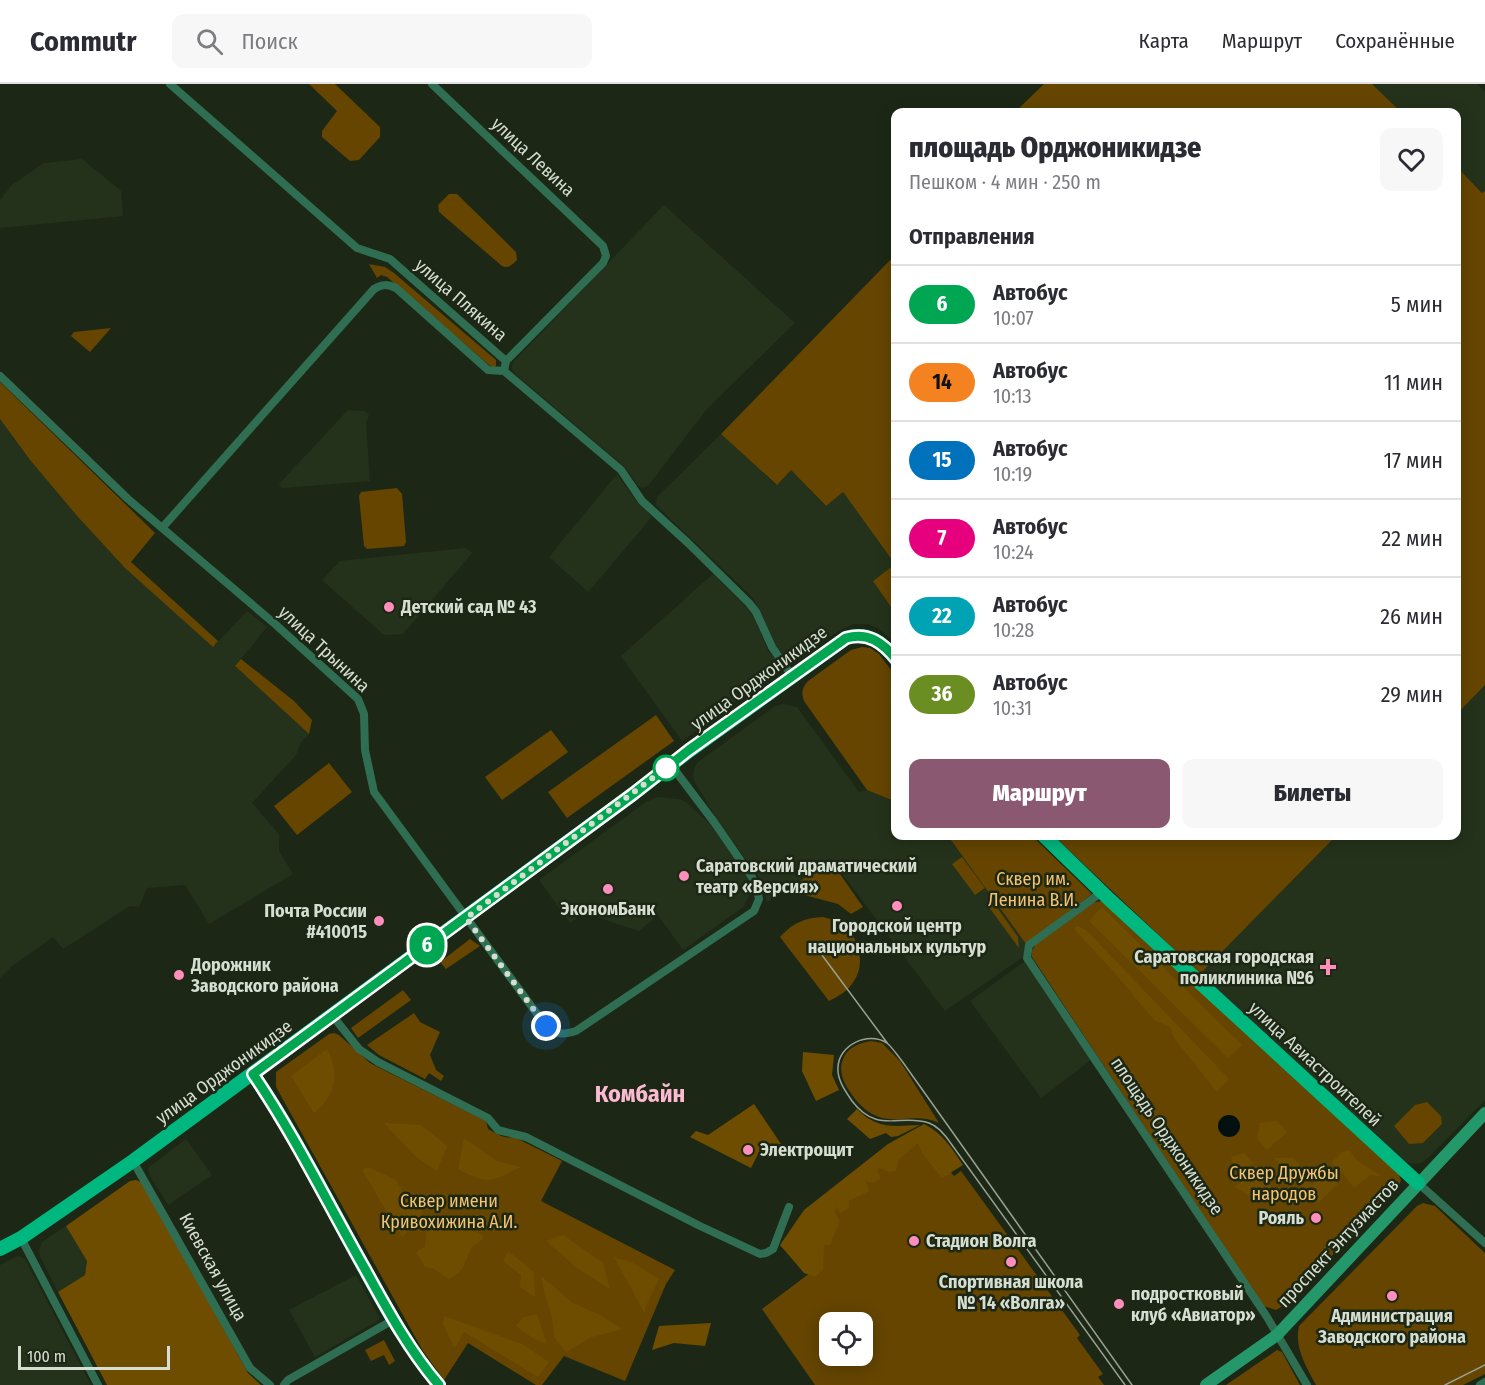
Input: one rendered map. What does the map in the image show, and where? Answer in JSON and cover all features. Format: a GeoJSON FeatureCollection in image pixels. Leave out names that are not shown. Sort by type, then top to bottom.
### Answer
{"type":"FeatureCollection","features":[{"type":"Feature","properties":{"kind":"main road","name":"улица Орджоникидзе"},"geometry":{"type":"LineString","coordinates":[[0,1249],[21,1238],[134,1161],[846,638],[855,635],[874,638],[891,653]]}},
{"type":"Feature","properties":{"kind":"main road","name":"улица Авиастроителей"},"geometry":{"type":"LineString","coordinates":[[1048,840],[1418,1183]]}},
{"type":"Feature","properties":{"kind":"main road"},"geometry":{"type":"LineString","coordinates":[[253,1074],[307,1164],[393,1320],[416,1356],[439,1385]]}},
{"type":"Feature","properties":{"kind":"main road","name":"проспект Энтузиастов"},"geometry":{"type":"LineString","coordinates":[[1206,1385],[1276,1335],[1485,1113]]}},
{"type":"Feature","properties":{"kind":"street","name":"улица Плякина"},"geometry":{"type":"LineString","coordinates":[[170,84],[357,248],[390,259],[506,361],[504,371],[621,470],[642,501],[737,590],[756,612],[772,647],[792,676]]}},
{"type":"Feature","properties":{"kind":"street","name":"улица Левина"},"geometry":{"type":"LineString","coordinates":[[432,84],[603,246],[606,256],[603,263],[506,361]]}},
{"type":"Feature","properties":{"kind":"street"},"geometry":{"type":"LineString","coordinates":[[162,528],[379,286],[396,288],[488,370],[504,371]]}},
{"type":"Feature","properties":{"kind":"street","name":"улица Трынина"},"geometry":{"type":"LineString","coordinates":[[0,376],[90,464],[358,699],[364,714],[365,750],[374,792],[466,918]]}},
{"type":"Feature","properties":{"kind":"street"},"geometry":{"type":"LineString","coordinates":[[466,918],[546,1026],[562,1035],[576,1031],[754,911],[759,899],[752,877],[671,765]]}},
{"type":"Feature","properties":{"kind":"street","name":"площадь Орджоникидзе"},"geometry":{"type":"LineString","coordinates":[[1102,892],[1029,945],[1027,958],[1268,1317],[1276,1335],[1307,1385]]}},
{"type":"Feature","properties":{"kind":"street"},"geometry":{"type":"LineString","coordinates":[[332,1015],[359,1049],[378,1062],[488,1118],[498,1130],[526,1137],[760,1254],[773,1249],[789,1208]]}},
{"type":"Feature","properties":{"kind":"street","name":"Киевская улица"},"geometry":{"type":"LineString","coordinates":[[134,1161],[250,1368],[270,1385]]}},
{"type":"Feature","properties":{"kind":"street","name":"улица Авиастроителей"},"geometry":{"type":"LineString","coordinates":[[1418,1183],[1485,1243]]}},
{"type":"Feature","properties":{"kind":"street"},"geometry":{"type":"LineString","coordinates":[[21,1238],[98,1385]]}},
{"type":"Feature","properties":{"kind":"street"},"geometry":{"type":"LineString","coordinates":[[284,1385],[288,1380],[393,1320]]}},
{"type":"Feature","properties":{"kind":"street"},"geometry":{"type":"LineString","coordinates":[[1480,1385],[1485,1382]]}},
{"type":"Feature","properties":{"kind":"shaded area"},"geometry":{"type":"Polygon","coordinates":[[[1372,84],[1477,84],[1485,92],[1485,191],[1483,193],[1461,171],[1461,108],[1397,108],[1372,84]]]}},
{"type":"Feature","properties":{"kind":"shaded area"},"geometry":{"type":"Polygon","coordinates":[[[82,159],[121,191],[123,216],[0,228],[0,200],[12,185],[44,163],[82,159]]]}},
{"type":"Feature","properties":{"kind":"shaded area"},"geometry":{"type":"Polygon","coordinates":[[[664,205],[795,323],[706,410],[648,486],[642,488],[637,485],[626,468],[513,372],[512,367],[513,362],[664,205]]]}},
{"type":"Feature","properties":{"kind":"shaded area"},"geometry":{"type":"Polygon","coordinates":[[[348,410],[364,411],[369,415],[366,423],[370,481],[282,488],[279,484],[348,410]]]}},
{"type":"Feature","properties":{"kind":"shaded area"},"geometry":{"type":"Polygon","coordinates":[[[0,419],[30,460],[110,552],[214,646],[247,611],[267,627],[235,666],[309,734],[301,742],[296,755],[252,803],[279,834],[279,851],[293,874],[209,924],[185,885],[147,888],[139,907],[130,906],[63,949],[53,937],[12,966],[0,978],[0,419]]]}},
{"type":"Feature","properties":{"kind":"shaded area"},"geometry":{"type":"Polygon","coordinates":[[[721,434],[776,485],[791,470],[825,506],[843,492],[891,558],[891,567],[873,581],[891,607],[891,639],[878,628],[868,624],[854,624],[795,658],[785,657],[775,644],[753,598],[656,505],[657,497],[721,434]]]}},
{"type":"Feature","properties":{"kind":"shaded area"},"geometry":{"type":"Polygon","coordinates":[[[617,474],[634,498],[652,517],[588,592],[549,557],[617,474]]]}},
{"type":"Feature","properties":{"kind":"shaded area","name":"Детский сад № 43"},"geometry":{"type":"Polygon","coordinates":[[[466,548],[472,553],[403,634],[384,635],[322,580],[340,561],[466,548]]]}},
{"type":"Feature","properties":{"kind":"shaded area"},"geometry":{"type":"Polygon","coordinates":[[[713,574],[753,616],[768,650],[778,663],[778,668],[776,672],[682,741],[621,656],[713,574]]]}},
{"type":"Feature","properties":{"kind":"shaded area"},"geometry":{"type":"Polygon","coordinates":[[[1485,685],[1485,1100],[1429,1157],[1421,1163],[1414,1164],[1406,1162],[1200,974],[1332,840],[1461,840],[1461,710],[1485,685]]]}},
{"type":"Feature","properties":{"kind":"shaded area"},"geometry":{"type":"Polygon","coordinates":[[[783,704],[797,707],[859,792],[867,790],[891,799],[891,840],[951,840],[1026,944],[1023,957],[945,1011],[831,859],[767,902],[764,888],[757,875],[717,819],[693,777],[697,763],[775,706],[783,704]]]}},
{"type":"Feature","properties":{"kind":"shaded area"},"geometry":{"type":"Polygon","coordinates":[[[657,797],[679,799],[687,803],[711,825],[748,877],[750,886],[750,893],[743,907],[683,950],[658,915],[639,931],[584,913],[570,923],[539,880],[646,802],[657,797]]]}},
{"type":"Feature","properties":{"kind":"shaded area"},"geometry":{"type":"Polygon","coordinates":[[[1102,907],[1242,1045],[1228,1058],[1089,921],[1102,907]]]}},
{"type":"Feature","properties":{"kind":"shaded area"},"geometry":{"type":"Polygon","coordinates":[[[1077,926],[1086,930],[1229,1079],[1217,1092],[1174,1038],[1170,1027],[1154,1020],[1074,929],[1077,926]]]}},
{"type":"Feature","properties":{"kind":"shaded area"},"geometry":{"type":"Polygon","coordinates":[[[1025,961],[1091,1060],[1041,1098],[970,1001],[1025,961]]]}},
{"type":"Feature","properties":{"kind":"shaded area"},"geometry":{"type":"Polygon","coordinates":[[[327,1049],[334,1067],[334,1084],[327,1099],[314,1113],[291,1076],[327,1049]]]}},
{"type":"Feature","properties":{"kind":"shaded area"},"geometry":{"type":"Polygon","coordinates":[[[803,1052],[834,1055],[832,1075],[839,1090],[816,1101],[802,1071],[803,1052]]]}},
{"type":"Feature","properties":{"kind":"shaded area"},"geometry":{"type":"Polygon","coordinates":[[[754,1104],[781,1144],[762,1157],[759,1152],[751,1168],[690,1137],[696,1131],[708,1135],[754,1104]]]}},
{"type":"Feature","properties":{"kind":"shaded area"},"geometry":{"type":"Polygon","coordinates":[[[857,1109],[879,1124],[920,1125],[898,1136],[891,1137],[886,1133],[870,1139],[847,1119],[857,1109]]]}},
{"type":"Feature","properties":{"kind":"shaded area"},"geometry":{"type":"Polygon","coordinates":[[[1225,1115],[1233,1115],[1240,1122],[1240,1130],[1233,1137],[1225,1137],[1218,1130],[1218,1122],[1225,1115]]]}},
{"type":"Feature","properties":{"kind":"shaded area"},"geometry":{"type":"Polygon","coordinates":[[[1277,1121],[1287,1132],[1267,1150],[1257,1139],[1260,1123],[1277,1121]]]}},
{"type":"Feature","properties":{"kind":"shaded area"},"geometry":{"type":"Polygon","coordinates":[[[384,1123],[421,1125],[447,1146],[437,1171],[415,1156],[384,1123]]]}},
{"type":"Feature","properties":{"kind":"shaded area"},"geometry":{"type":"Polygon","coordinates":[[[924,1124],[942,1137],[963,1165],[942,1178],[922,1153],[918,1143],[899,1159],[896,1171],[890,1172],[879,1168],[877,1171],[881,1179],[873,1183],[865,1181],[869,1191],[849,1201],[849,1208],[840,1213],[836,1206],[835,1213],[840,1221],[830,1245],[824,1245],[823,1269],[816,1277],[804,1273],[780,1245],[804,1210],[888,1144],[924,1124]]]}},
{"type":"Feature","properties":{"kind":"shaded area"},"geometry":{"type":"Polygon","coordinates":[[[464,1138],[497,1161],[521,1167],[490,1180],[477,1178],[458,1169],[464,1138]]]}},
{"type":"Feature","properties":{"kind":"shaded area"},"geometry":{"type":"Polygon","coordinates":[[[186,1139],[212,1175],[168,1205],[150,1176],[148,1168],[186,1139]]]}},
{"type":"Feature","properties":{"kind":"shaded area"},"geometry":{"type":"Polygon","coordinates":[[[1349,1150],[1357,1160],[1381,1176],[1370,1175],[1354,1188],[1342,1172],[1331,1163],[1342,1152],[1349,1150]]]}},
{"type":"Feature","properties":{"kind":"shaded area"},"geometry":{"type":"Polygon","coordinates":[[[1244,1153],[1254,1164],[1235,1170],[1231,1157],[1244,1153]]]}},
{"type":"Feature","properties":{"kind":"shaded area"},"geometry":{"type":"Polygon","coordinates":[[[1274,1158],[1294,1158],[1299,1164],[1300,1173],[1312,1185],[1327,1172],[1338,1184],[1318,1203],[1274,1158]]]}},
{"type":"Feature","properties":{"kind":"shaded area"},"geometry":{"type":"Polygon","coordinates":[[[368,1167],[396,1180],[403,1193],[414,1193],[426,1200],[418,1223],[402,1237],[362,1170],[368,1167]]]}},
{"type":"Feature","properties":{"kind":"shaded area"},"geometry":{"type":"Polygon","coordinates":[[[1257,1169],[1278,1195],[1250,1196],[1235,1187],[1257,1169]]]}},
{"type":"Feature","properties":{"kind":"shaded area"},"geometry":{"type":"Polygon","coordinates":[[[136,1180],[143,1183],[248,1373],[261,1385],[107,1385],[58,1292],[85,1275],[87,1261],[66,1226],[130,1181],[136,1180]]]}},
{"type":"Feature","properties":{"kind":"shaded area"},"geometry":{"type":"Polygon","coordinates":[[[448,1220],[453,1230],[460,1226],[483,1235],[483,1239],[472,1247],[461,1271],[449,1279],[434,1269],[425,1267],[416,1252],[425,1247],[426,1232],[434,1221],[448,1220]]]}},
{"type":"Feature","properties":{"kind":"shaded area"},"geometry":{"type":"Polygon","coordinates":[[[66,1226],[87,1261],[85,1275],[58,1292],[39,1250],[42,1242],[66,1226]]]}},
{"type":"Feature","properties":{"kind":"shaded area"},"geometry":{"type":"Polygon","coordinates":[[[563,1235],[603,1263],[610,1289],[577,1268],[546,1241],[563,1235]]]}},
{"type":"Feature","properties":{"kind":"shaded area"},"geometry":{"type":"Polygon","coordinates":[[[508,1251],[534,1272],[535,1297],[520,1287],[521,1275],[503,1261],[508,1251]]]}},
{"type":"Feature","properties":{"kind":"shaded area"},"geometry":{"type":"Polygon","coordinates":[[[18,1256],[25,1259],[91,1385],[0,1385],[0,1265],[18,1256]]]}},
{"type":"Feature","properties":{"kind":"shaded area"},"geometry":{"type":"Polygon","coordinates":[[[614,1257],[633,1263],[659,1279],[645,1308],[645,1314],[614,1257]]]}},
{"type":"Feature","properties":{"kind":"shaded area"},"geometry":{"type":"Polygon","coordinates":[[[356,1275],[379,1320],[315,1357],[289,1310],[356,1275]]]}},
{"type":"Feature","properties":{"kind":"shaded area"},"geometry":{"type":"Polygon","coordinates":[[[541,1276],[573,1303],[600,1315],[622,1329],[592,1337],[566,1352],[554,1337],[552,1317],[541,1276]]]}},
{"type":"Feature","properties":{"kind":"shaded area"},"geometry":{"type":"Polygon","coordinates":[[[537,1314],[547,1344],[534,1339],[516,1326],[522,1318],[537,1314]]]}},
{"type":"Feature","properties":{"kind":"shaded area"},"geometry":{"type":"Polygon","coordinates":[[[444,1316],[522,1344],[549,1362],[538,1377],[464,1332],[455,1348],[443,1324],[444,1316]]]}},
{"type":"Feature","properties":{"kind":"shaded area"},"geometry":{"type":"Polygon","coordinates":[[[711,1323],[705,1346],[674,1343],[652,1350],[659,1326],[711,1323]]]}},
{"type":"Feature","properties":{"kind":"green space"},"geometry":{"type":"Polygon","coordinates":[[[309,84],[335,84],[380,127],[380,137],[359,160],[350,161],[322,137],[322,131],[337,111],[309,84]]]}},
{"type":"Feature","properties":{"kind":"green space"},"geometry":{"type":"Polygon","coordinates":[[[1044,84],[1372,84],[1397,108],[1019,108],[1044,84]]]}},
{"type":"Feature","properties":{"kind":"green space"},"geometry":{"type":"Polygon","coordinates":[[[1461,171],[1482,193],[1485,191],[1485,685],[1461,710],[1461,171]]]}},
{"type":"Feature","properties":{"kind":"green space"},"geometry":{"type":"Polygon","coordinates":[[[449,194],[457,194],[516,252],[517,260],[512,265],[502,266],[439,212],[438,205],[449,194]]]}},
{"type":"Feature","properties":{"kind":"green space"},"geometry":{"type":"Polygon","coordinates":[[[891,259],[891,558],[843,492],[826,506],[791,470],[777,485],[721,434],[891,259]]]}},
{"type":"Feature","properties":{"kind":"green space"},"geometry":{"type":"Polygon","coordinates":[[[369,264],[385,267],[394,273],[496,360],[496,366],[494,368],[489,365],[387,277],[381,275],[377,278],[369,264]]]}},
{"type":"Feature","properties":{"kind":"green space"},"geometry":{"type":"Polygon","coordinates":[[[111,328],[90,352],[71,336],[74,332],[111,328]]]}},
{"type":"Feature","properties":{"kind":"green space"},"geometry":{"type":"Polygon","coordinates":[[[0,382],[155,533],[131,562],[218,641],[213,647],[125,568],[30,460],[0,419],[0,382]]]}},
{"type":"Feature","properties":{"kind":"green space"},"geometry":{"type":"Polygon","coordinates":[[[397,488],[402,494],[406,542],[404,546],[367,549],[364,546],[359,496],[361,492],[397,488]]]}},
{"type":"Feature","properties":{"kind":"green space"},"geometry":{"type":"Polygon","coordinates":[[[891,567],[891,607],[873,581],[891,567]]]}},
{"type":"Feature","properties":{"kind":"green space"},"geometry":{"type":"Polygon","coordinates":[[[862,647],[870,648],[879,654],[891,670],[891,799],[867,790],[803,698],[804,686],[808,681],[851,650],[862,647]]]}},
{"type":"Feature","properties":{"kind":"green space"},"geometry":{"type":"Polygon","coordinates":[[[241,659],[294,701],[312,720],[309,734],[235,666],[241,659]]]}},
{"type":"Feature","properties":{"kind":"green space"},"geometry":{"type":"Polygon","coordinates":[[[656,715],[674,741],[567,818],[548,792],[656,715]]]}},
{"type":"Feature","properties":{"kind":"green space"},"geometry":{"type":"Polygon","coordinates":[[[551,730],[568,752],[502,800],[485,777],[551,730]]]}},
{"type":"Feature","properties":{"kind":"green space"},"geometry":{"type":"Polygon","coordinates":[[[329,763],[352,792],[297,835],[274,806],[329,763]]]}},
{"type":"Feature","properties":{"kind":"green space","name":"Сквер им. Ленина В.И."},"geometry":{"type":"Polygon","coordinates":[[[951,840],[1036,840],[1092,894],[1026,944],[951,840]]]}},
{"type":"Feature","properties":{"kind":"green space"},"geometry":{"type":"Polygon","coordinates":[[[1058,840],[1332,840],[1200,974],[1058,840]]]}},
{"type":"Feature","properties":{"kind":"green space"},"geometry":{"type":"Polygon","coordinates":[[[962,857],[985,888],[975,895],[952,864],[962,857]]]}},
{"type":"Feature","properties":{"kind":"green space"},"geometry":{"type":"Polygon","coordinates":[[[831,861],[863,907],[851,914],[838,904],[797,893],[792,886],[831,861]]]}},
{"type":"Feature","properties":{"kind":"green space","name":"Сквер Дружбы народов"},"geometry":{"type":"Polygon","coordinates":[[[1101,901],[1106,903],[1398,1173],[1401,1180],[1398,1189],[1276,1310],[1263,1306],[1032,957],[1035,945],[1092,903],[1101,901]]]}},
{"type":"Feature","properties":{"kind":"green space"},"geometry":{"type":"Polygon","coordinates":[[[988,906],[996,906],[1018,937],[1019,948],[988,906]]]}},
{"type":"Feature","properties":{"kind":"green space"},"geometry":{"type":"Polygon","coordinates":[[[823,917],[839,922],[847,928],[856,942],[860,958],[858,974],[852,985],[829,1001],[780,937],[799,922],[823,917]]]}},
{"type":"Feature","properties":{"kind":"green space"},"geometry":{"type":"Polygon","coordinates":[[[470,939],[480,946],[446,969],[440,962],[470,939]]]}},
{"type":"Feature","properties":{"kind":"green space"},"geometry":{"type":"Polygon","coordinates":[[[403,990],[411,1000],[358,1038],[351,1028],[403,990]]]}},
{"type":"Feature","properties":{"kind":"green space"},"geometry":{"type":"Polygon","coordinates":[[[414,1013],[420,1022],[440,1032],[430,1055],[436,1070],[444,1076],[441,1081],[429,1073],[425,1079],[379,1055],[367,1045],[414,1013]]]}},
{"type":"Feature","properties":{"kind":"green space","name":"Сквер имени Кривохижина А.И."},"geometry":{"type":"Polygon","coordinates":[[[334,1033],[370,1063],[486,1121],[488,1129],[507,1137],[514,1137],[562,1161],[541,1201],[675,1270],[666,1284],[625,1381],[564,1356],[542,1385],[536,1385],[468,1343],[444,1380],[423,1351],[276,1087],[276,1072],[329,1034],[334,1033]]]}},
{"type":"Feature","properties":{"kind":"green space"},"geometry":{"type":"Polygon","coordinates":[[[871,1041],[882,1043],[900,1061],[939,1123],[921,1118],[893,1119],[877,1116],[857,1102],[843,1080],[842,1065],[849,1050],[871,1041]]]}},
{"type":"Feature","properties":{"kind":"green space"},"geometry":{"type":"Polygon","coordinates":[[[1427,1102],[1441,1116],[1442,1124],[1423,1143],[1409,1144],[1394,1126],[1415,1105],[1427,1102]]]}},
{"type":"Feature","properties":{"kind":"green space","name":"Стадион Волга"},"geometry":{"type":"Polygon","coordinates":[[[921,1133],[954,1176],[961,1171],[1080,1335],[1077,1338],[1103,1374],[1098,1377],[1104,1385],[815,1385],[762,1309],[818,1267],[814,1215],[921,1133]]]}},
{"type":"Feature","properties":{"kind":"green space"},"geometry":{"type":"Polygon","coordinates":[[[1423,1203],[1435,1206],[1485,1253],[1485,1374],[1463,1385],[1316,1385],[1300,1349],[1299,1326],[1417,1206],[1423,1203]]]}},
{"type":"Feature","properties":{"kind":"green space"},"geometry":{"type":"Polygon","coordinates":[[[384,1340],[395,1361],[389,1365],[384,1355],[371,1361],[365,1350],[384,1340]]]}},
{"type":"Feature","properties":{"kind":"green space"},"geometry":{"type":"Polygon","coordinates":[[[1277,1350],[1282,1352],[1300,1385],[1226,1385],[1277,1350]]]}},
{"type":"Feature","properties":{"kind":"tram line"},"geometry":{"type":"LineString","coordinates":[[816,947],[888,1044]]}},
{"type":"Feature","properties":{"kind":"tram line"},"geometry":{"type":"LineString","coordinates":[[1125,1385],[941,1131],[929,1123],[908,1120],[889,1121],[871,1117],[852,1101],[842,1086],[838,1072],[839,1060],[848,1047],[855,1042],[871,1039],[887,1043],[893,1049],[1132,1385]]}},
{"type":"Feature","properties":{"kind":"tram line"},"geometry":{"type":"LineString","coordinates":[[1445,1385],[1485,1365]]}},
{"type":"Feature","properties":{"kind":"bus line","name":"6"},"geometry":{"type":"LineString","coordinates":[[439,1385],[416,1356],[393,1320],[307,1164],[253,1074],[633,794],[689,750],[846,638],[855,635],[874,638],[891,653]]}},
{"type":"Feature","properties":{"kind":"place","name":"Детский сад № 43"},"geometry":{"type":"Point","coordinates":[389,607]}},
{"type":"Feature","properties":{"kind":"place","name":"Саратовский драматический театр «Версия»"},"geometry":{"type":"Point","coordinates":[684,876]}},
{"type":"Feature","properties":{"kind":"place","name":"ЭкономБанк"},"geometry":{"type":"Point","coordinates":[608,889]}},
{"type":"Feature","properties":{"kind":"place","name":"Городской центр национальных культур"},"geometry":{"type":"Point","coordinates":[897,906]}},
{"type":"Feature","properties":{"kind":"place","name":"Почта России #410015"},"geometry":{"type":"Point","coordinates":[379,921]}},
{"type":"Feature","properties":{"kind":"place","name":"Саратовская городская поликлиника №6"},"geometry":{"type":"Point","coordinates":[1328,967]}},
{"type":"Feature","properties":{"kind":"place","name":"Дорожник Заводского района"},"geometry":{"type":"Point","coordinates":[179,975]}},
{"type":"Feature","properties":{"kind":"place","name":"Электрощит"},"geometry":{"type":"Point","coordinates":[748,1150]}},
{"type":"Feature","properties":{"kind":"place","name":"Рояль"},"geometry":{"type":"Point","coordinates":[1316,1218]}},
{"type":"Feature","properties":{"kind":"place","name":"Стадион Волга"},"geometry":{"type":"Point","coordinates":[914,1241]}},
{"type":"Feature","properties":{"kind":"place","name":"Спортивная школа № 14 «Волга»"},"geometry":{"type":"Point","coordinates":[1011,1262]}},
{"type":"Feature","properties":{"kind":"place","name":"Администрация Заводского района"},"geometry":{"type":"Point","coordinates":[1392,1296]}},
{"type":"Feature","properties":{"kind":"place","name":"подростковый клуб «Авиатор»"},"geometry":{"type":"Point","coordinates":[1119,1304]}},
{"type":"Feature","properties":{"kind":"district","name":"Комбайн"},"geometry":{"type":"Point","coordinates":[640,1094]}},
{"type":"Feature","properties":{"kind":"route"},"geometry":{"type":"LineString","coordinates":[[546,1026],[466,918],[666,768]]}}]}
